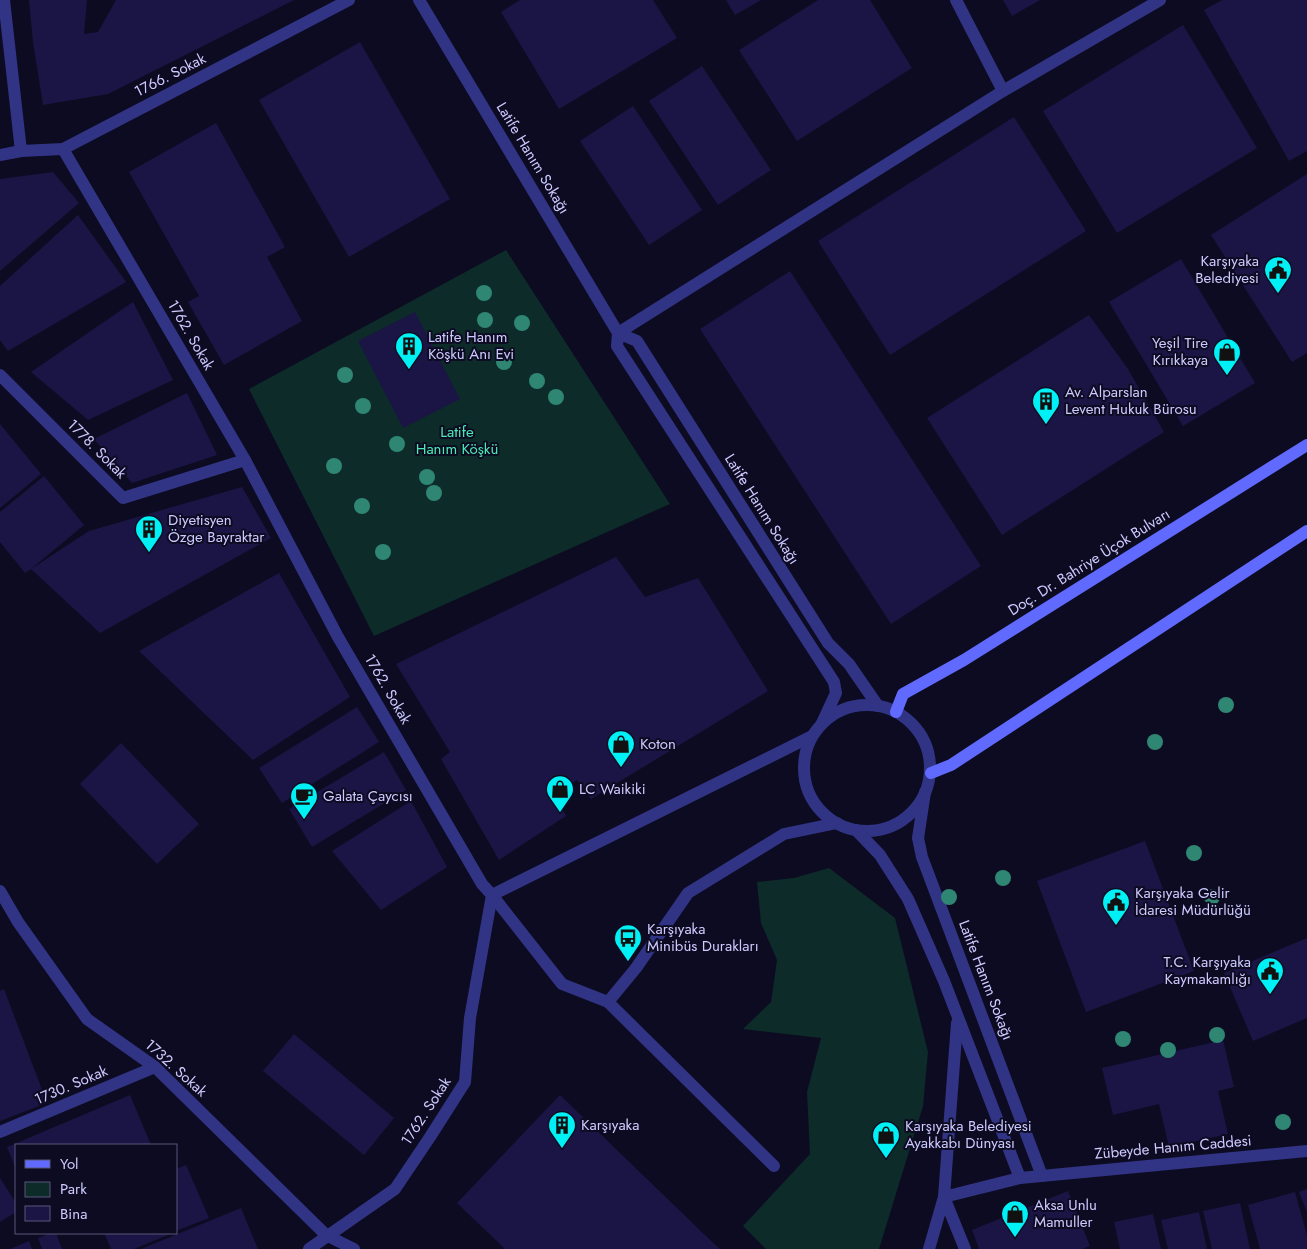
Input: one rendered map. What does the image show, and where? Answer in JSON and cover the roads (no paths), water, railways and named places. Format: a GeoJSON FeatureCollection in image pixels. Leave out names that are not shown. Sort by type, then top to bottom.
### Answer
{"type":"FeatureCollection","features":[{"type":"Feature","properties":{"kind":"main road","name":"Doç. Dr. Bahriye Üçok Bulvarı"},"geometry":{"type":"LineString","coordinates":[[896,712],[903,694],[964,660],[1307,445]]}},
{"type":"Feature","properties":{"kind":"main road"},"geometry":{"type":"LineString","coordinates":[[931,773],[951,765],[1307,531]]}},
{"type":"Feature","properties":{"kind":"street"},"geometry":{"type":"LineString","coordinates":[[4,0],[21,151]]}},
{"type":"Feature","properties":{"kind":"street","name":"1766. Sokak"},"geometry":{"type":"LineString","coordinates":[[0,155],[21,151],[62,149],[349,0]]}},
{"type":"Feature","properties":{"kind":"street","name":"Latife Hanım Sokağı"},"geometry":{"type":"LineString","coordinates":[[419,0],[618,333],[617,346],[834,682],[836,693],[822,723]]}},
{"type":"Feature","properties":{"kind":"street"},"geometry":{"type":"LineString","coordinates":[[956,0],[1003,91]]}},
{"type":"Feature","properties":{"kind":"street"},"geometry":{"type":"LineString","coordinates":[[618,333],[1003,91],[1160,0]]}},
{"type":"Feature","properties":{"kind":"street","name":"1762. Sokak"},"geometry":{"type":"LineString","coordinates":[[62,149],[245,460],[338,637],[482,884],[492,895],[470,1018],[465,1082],[395,1189],[326,1235],[309,1249]]}},
{"type":"Feature","properties":{"kind":"street","name":"Latife Hanım Sokağı"},"geometry":{"type":"LineString","coordinates":[[618,333],[637,341],[828,643],[849,664],[878,706]]}},
{"type":"Feature","properties":{"kind":"street","name":"1778. Sokak"},"geometry":{"type":"LineString","coordinates":[[0,375],[123,498],[245,460]]}},
{"type":"Feature","properties":{"kind":"street"},"geometry":{"type":"LineString","coordinates":[[858,705],[878,706],[896,712],[911,723],[922,738],[928,755],[931,773],[925,792],[914,810],[897,823],[877,830],[856,830],[837,823],[822,812],[811,796],[805,777],[805,758],[812,736],[822,723],[839,711],[858,705]]}},
{"type":"Feature","properties":{"kind":"street"},"geometry":{"type":"LineString","coordinates":[[774,1166],[608,1002],[562,984],[492,895],[812,736]]}},
{"type":"Feature","properties":{"kind":"street","name":"Latife Hanım Sokağı"},"geometry":{"type":"LineString","coordinates":[[925,792],[918,838],[922,857],[1042,1176]]}},
{"type":"Feature","properties":{"kind":"street"},"geometry":{"type":"LineString","coordinates":[[608,1002],[636,968],[688,893],[784,834],[837,823]]}},
{"type":"Feature","properties":{"kind":"street"},"geometry":{"type":"LineString","coordinates":[[856,830],[880,855],[908,899],[944,981],[1020,1178]]}},
{"type":"Feature","properties":{"kind":"street","name":"1732. Sokak"},"geometry":{"type":"LineString","coordinates":[[0,891],[18,922],[87,1019],[155,1068],[326,1235],[354,1249]]}},
{"type":"Feature","properties":{"kind":"street"},"geometry":{"type":"LineString","coordinates":[[929,1249],[944,1197],[958,1018]]}},
{"type":"Feature","properties":{"kind":"street","name":"1730. Sokak"},"geometry":{"type":"LineString","coordinates":[[0,1132],[155,1068]]}},
{"type":"Feature","properties":{"kind":"street","name":"Zübeyde Hanım Caddesi"},"geometry":{"type":"LineString","coordinates":[[944,1197],[1020,1178],[1307,1151]]}},
{"type":"Feature","properties":{"kind":"street"},"geometry":{"type":"LineString","coordinates":[[944,1197],[965,1249]]}},
{"type":"Feature","properties":{"kind":"place","name":"Karşıyaka Belediyesi"},"geometry":{"type":"Point","coordinates":[1278,294]}},
{"type":"Feature","properties":{"kind":"place","name":"Latife Hanım Köşkü Anı Evi"},"geometry":{"type":"Point","coordinates":[409,370]}},
{"type":"Feature","properties":{"kind":"place","name":"Yeşil Tire Kırıkkaya"},"geometry":{"type":"Point","coordinates":[1227,376]}},
{"type":"Feature","properties":{"kind":"place","name":"Av. Alparslan Levent Hukuk Bürosu"},"geometry":{"type":"Point","coordinates":[1046,425]}},
{"type":"Feature","properties":{"kind":"place","name":"Diyetisyen Özge Bayraktar"},"geometry":{"type":"Point","coordinates":[149,553]}},
{"type":"Feature","properties":{"kind":"place","name":"Koton"},"geometry":{"type":"Point","coordinates":[621,768]}},
{"type":"Feature","properties":{"kind":"place","name":"LC Waikiki"},"geometry":{"type":"Point","coordinates":[560,813]}},
{"type":"Feature","properties":{"kind":"place","name":"Galata Çaycısı"},"geometry":{"type":"Point","coordinates":[304,820]}},
{"type":"Feature","properties":{"kind":"place","name":"Karşıyaka Gelir İdaresi Müdürlüğü"},"geometry":{"type":"Point","coordinates":[1116,926]}},
{"type":"Feature","properties":{"kind":"place","name":"Karşıyaka Minibüs Durakları"},"geometry":{"type":"Point","coordinates":[628,962]}},
{"type":"Feature","properties":{"kind":"place","name":"T.C. Karşıyaka Kaymakamlığı"},"geometry":{"type":"Point","coordinates":[1270,995]}},
{"type":"Feature","properties":{"kind":"place","name":"Karşıyaka"},"geometry":{"type":"Point","coordinates":[562,1149]}},
{"type":"Feature","properties":{"kind":"place","name":"Karşıyaka Belediyesi Ayakkabı Dünyası"},"geometry":{"type":"Point","coordinates":[886,1159]}},
{"type":"Feature","properties":{"kind":"place","name":"Aksa Unlu Mamuller"},"geometry":{"type":"Point","coordinates":[1015,1238]}},
{"type":"Feature","properties":{"kind":"park label","name":"Latife Hanım Köşkü"},"geometry":{"type":"Point","coordinates":[457,440]}}]}
